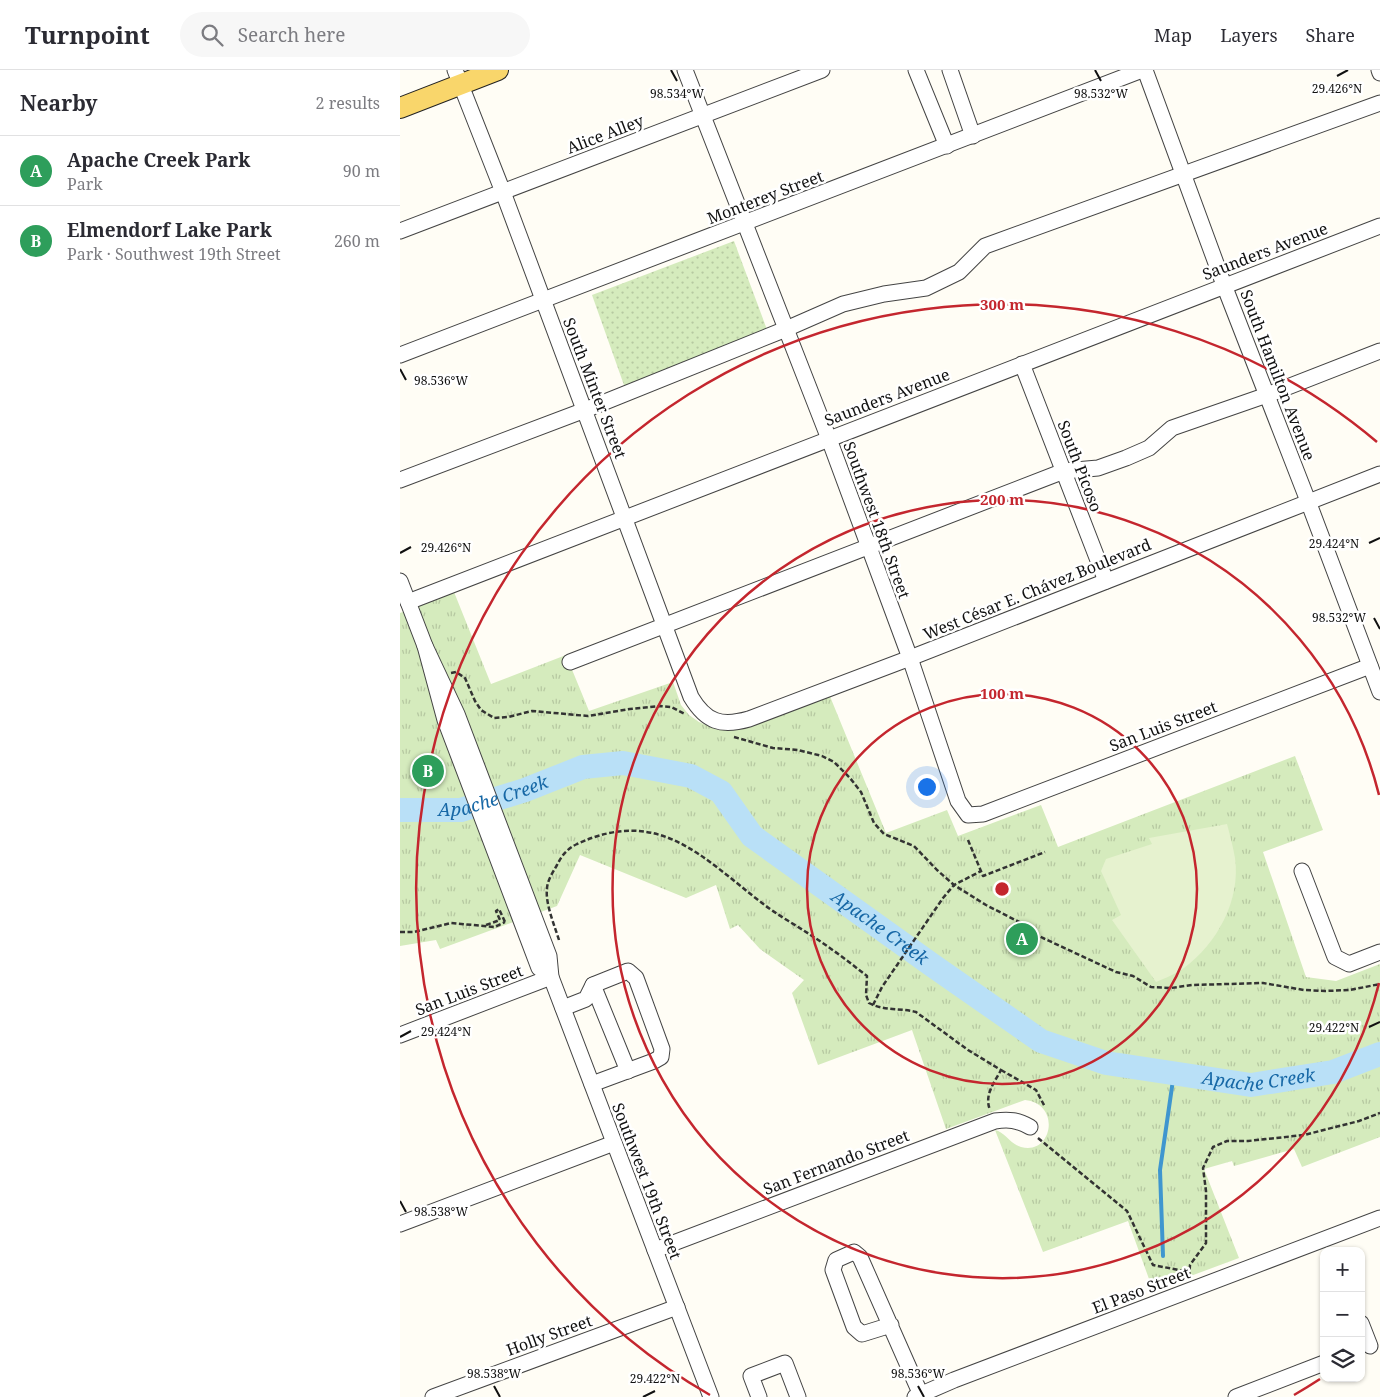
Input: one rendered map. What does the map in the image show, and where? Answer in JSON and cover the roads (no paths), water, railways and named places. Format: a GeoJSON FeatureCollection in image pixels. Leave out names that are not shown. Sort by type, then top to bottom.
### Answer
{"type":"FeatureCollection","features":[{"type":"Feature","properties":{"kind":"main road"},"geometry":{"type":"LineString","coordinates":[[400,108],[458,77],[498,70]]}},
{"type":"Feature","properties":{"kind":"street","name":"Southwest 18th Street"},"geometry":{"type":"LineString","coordinates":[[685,70],[869,547],[910,658],[958,800],[968,815]]}},
{"type":"Feature","properties":{"kind":"street","name":"Alice Alley"},"geometry":{"type":"LineString","coordinates":[[400,231],[822,70]]}},
{"type":"Feature","properties":{"kind":"street"},"geometry":{"type":"LineString","coordinates":[[916,70],[947,146]]}},
{"type":"Feature","properties":{"kind":"street"},"geometry":{"type":"LineString","coordinates":[[950,70],[973,136]]}},
{"type":"Feature","properties":{"kind":"street","name":"Monterey Street"},"geometry":{"type":"LineString","coordinates":[[400,355],[1144,70]]}},
{"type":"Feature","properties":{"kind":"street","name":"South Hamilton Avenue"},"geometry":{"type":"LineString","coordinates":[[1144,70],[1380,692]]}},
{"type":"Feature","properties":{"kind":"street"},"geometry":{"type":"LineString","coordinates":[[1379,70],[1380,74]]}},
{"type":"Feature","properties":{"kind":"street","name":"South Minter Street"},"geometry":{"type":"LineString","coordinates":[[458,77],[626,518],[691,697],[698,708],[698,718]]}},
{"type":"Feature","properties":{"kind":"street"},"geometry":{"type":"LineString","coordinates":[[400,480],[585,410],[786,330],[843,304],[884,294],[926,288],[959,272],[985,246],[1380,104]]}},
{"type":"Feature","properties":{"kind":"street","name":"Saunders Avenue"},"geometry":{"type":"LineString","coordinates":[[408,602],[1380,226]]}},
{"type":"Feature","properties":{"kind":"street"},"geometry":{"type":"LineString","coordinates":[[570,662],[1064,471],[1098,468],[1126,458],[1149,448],[1172,428],[1267,395],[1380,351]]}},
{"type":"Feature","properties":{"kind":"street","name":"South Picoso"},"geometry":{"type":"LineString","coordinates":[[1022,364],[1106,581]]}},
{"type":"Feature","properties":{"kind":"street","name":"West César E. Chávez Boulevard"},"geometry":{"type":"LineString","coordinates":[[698,718],[726,724],[742,721],[910,658],[1380,474]]}},
{"type":"Feature","properties":{"kind":"street","name":"Southwest 19th Street"},"geometry":{"type":"LineString","coordinates":[[400,581],[425,646],[457,714],[469,765],[501,851],[549,956],[551,977],[711,1397]]}},
{"type":"Feature","properties":{"kind":"street","name":"San Luis Street"},"geometry":{"type":"LineString","coordinates":[[968,815],[983,814],[1370,666]]}},
{"type":"Feature","properties":{"kind":"street"},"geometry":{"type":"LineString","coordinates":[[1302,872],[1335,957],[1349,964],[1380,952]]}},
{"type":"Feature","properties":{"kind":"street"},"geometry":{"type":"LineString","coordinates":[[563,1008],[586,999],[592,985],[628,971],[636,978],[662,1049],[661,1056],[654,1061],[592,1084]]}},
{"type":"Feature","properties":{"kind":"street","name":"San Luis Street"},"geometry":{"type":"LineString","coordinates":[[400,1036],[551,977]]}},
{"type":"Feature","properties":{"kind":"street"},"geometry":{"type":"LineString","coordinates":[[592,985],[628,1071]]}},
{"type":"Feature","properties":{"kind":"street","name":"San Fernando Street"},"geometry":{"type":"LineString","coordinates":[[655,1250],[995,1121],[1010,1119],[1020,1121],[1030,1127]]}},
{"type":"Feature","properties":{"kind":"street"},"geometry":{"type":"LineString","coordinates":[[400,1224],[614,1143]]}},
{"type":"Feature","properties":{"kind":"street","name":"El Paso Street"},"geometry":{"type":"LineString","coordinates":[[918,1396],[938,1393],[1189,1291],[1331,1244],[1380,1218]]}},
{"type":"Feature","properties":{"kind":"street"},"geometry":{"type":"LineString","coordinates":[[891,1325],[862,1334],[854,1327],[833,1270],[836,1260],[854,1252],[860,1257],[891,1325],[918,1396]]}},
{"type":"Feature","properties":{"kind":"street","name":"Holly Street"},"geometry":{"type":"LineString","coordinates":[[433,1397],[676,1307]]}},
{"type":"Feature","properties":{"kind":"street"},"geometry":{"type":"LineString","coordinates":[[1365,1333],[1370,1346]]}},
{"type":"Feature","properties":{"kind":"street"},"geometry":{"type":"LineString","coordinates":[[759,1397],[751,1376],[785,1364],[798,1397]]}},
{"type":"Feature","properties":{"kind":"street"},"geometry":{"type":"LineString","coordinates":[[1236,1397],[1320,1366]]}},
{"type":"Feature","properties":{"kind":"waterway","name":"Apache Creek"},"geometry":{"type":"LineString","coordinates":[[400,810],[461,810],[525,790],[583,767],[623,763],[691,776],[721,792],[752,836],[1041,1041],[1106,1063],[1251,1085],[1333,1072],[1380,1054]]}},
{"type":"Feature","properties":{"kind":"waterway"},"geometry":{"type":"LineString","coordinates":[[1163,1256],[1160,1170],[1174,1073]]}},
{"type":"Feature","properties":{"kind":"place","name":"Elmendorf Lake Park"},"geometry":{"type":"Point","coordinates":[428,771]}},
{"type":"Feature","properties":{"kind":"place","name":"Apache Creek Park"},"geometry":{"type":"Point","coordinates":[1022,939]}}]}
